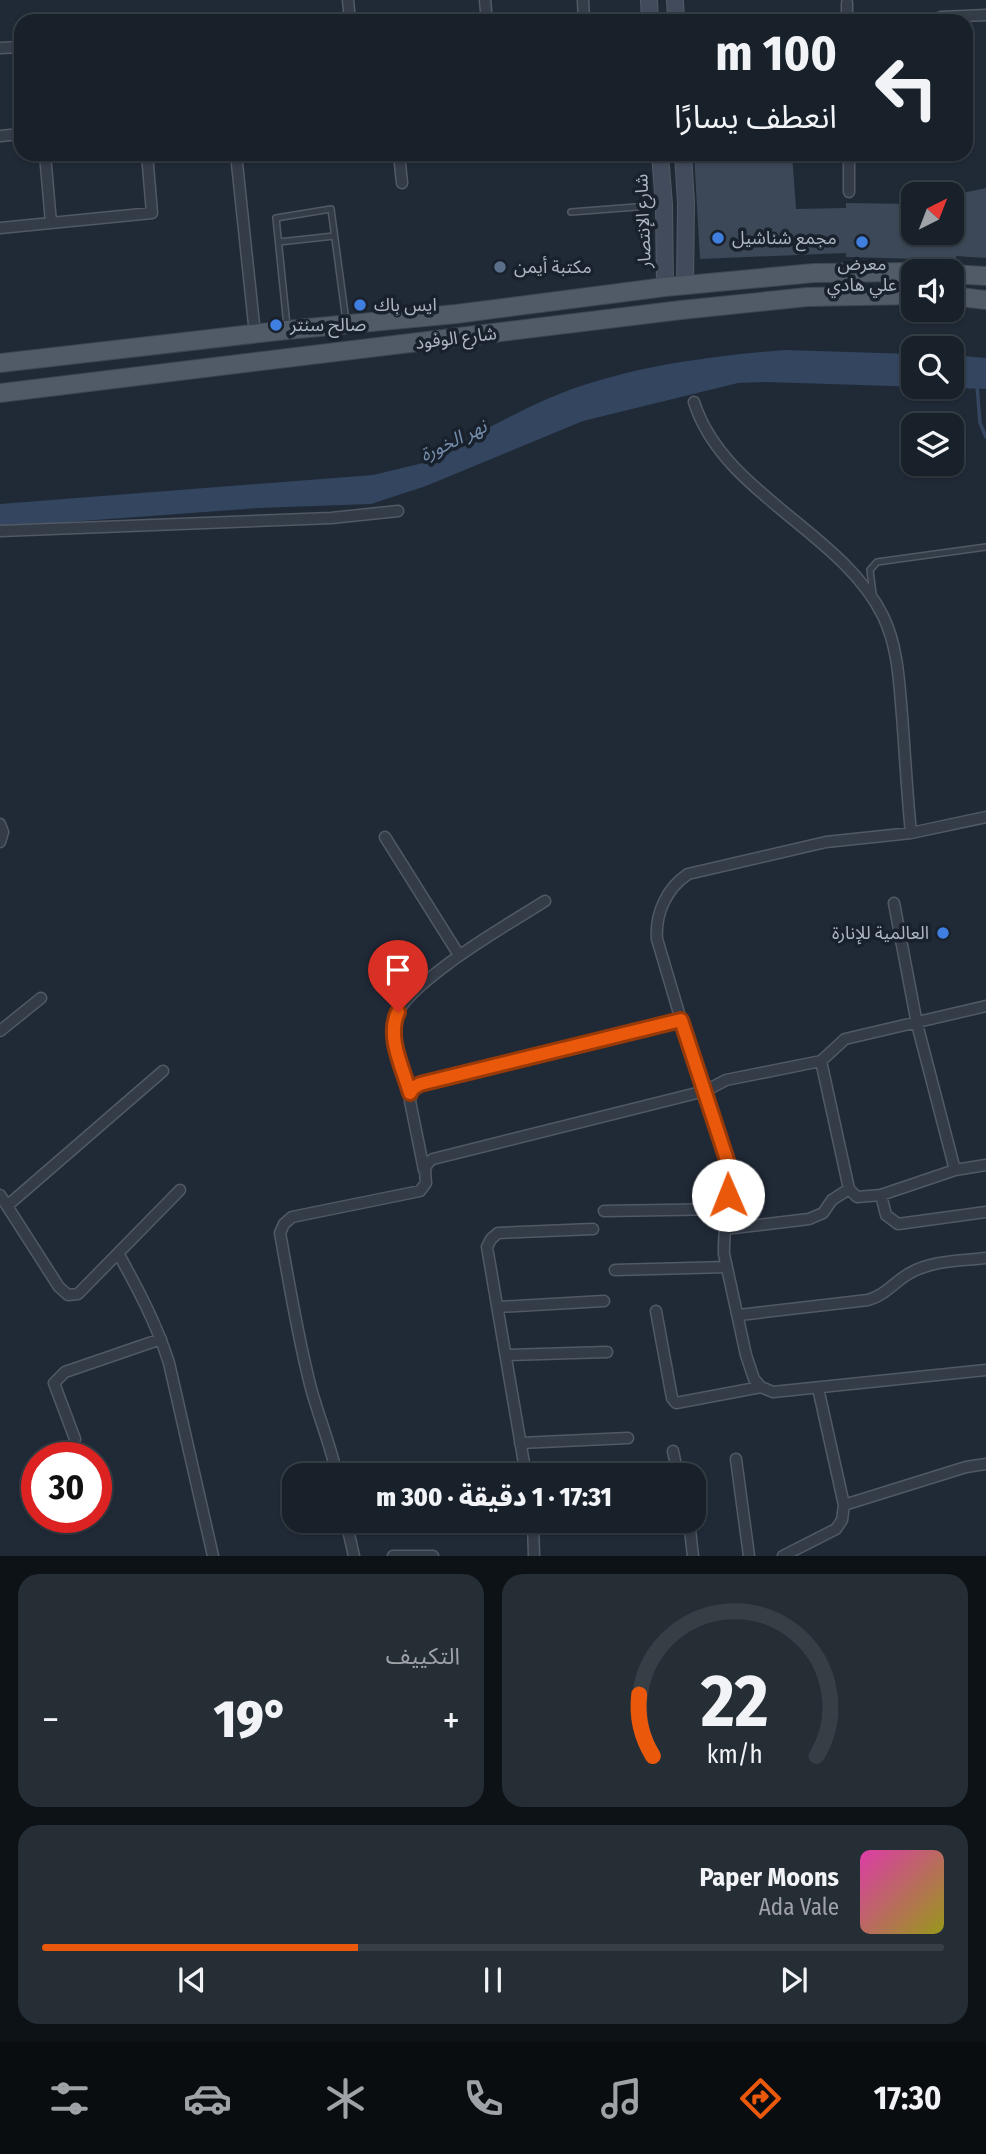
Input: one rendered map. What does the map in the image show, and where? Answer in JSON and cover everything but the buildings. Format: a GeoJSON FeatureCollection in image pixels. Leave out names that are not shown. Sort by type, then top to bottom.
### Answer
{"type":"FeatureCollection","features":[{"type":"Feature","properties":{"kind":"main road","name":"شارع الوفود"},"geometry":{"type":"LineString","coordinates":[[0,363],[287,330],[456,314],[665,286],[814,273],[901,272]]}},
{"type":"Feature","properties":{"kind":"main road"},"geometry":{"type":"LineString","coordinates":[[964,275],[986,276]]}},
{"type":"Feature","properties":{"kind":"main road","name":"شارع الوفود"},"geometry":{"type":"LineString","coordinates":[[0,393],[681,310],[807,297],[901,295]]}},
{"type":"Feature","properties":{"kind":"main road"},"geometry":{"type":"LineString","coordinates":[[964,297],[986,300]]}},
{"type":"Feature","properties":{"kind":"street"},"geometry":{"type":"LineString","coordinates":[[847,3],[847,14]]}},
{"type":"Feature","properties":{"kind":"street"},"geometry":{"type":"LineString","coordinates":[[46,161],[51,223]]}},
{"type":"Feature","properties":{"kind":"street"},"geometry":{"type":"LineString","coordinates":[[0,228],[152,213],[148,161]]}},
{"type":"Feature","properties":{"kind":"street"},"geometry":{"type":"LineString","coordinates":[[237,161],[255,334]]}},
{"type":"Feature","properties":{"kind":"street"},"geometry":{"type":"LineString","coordinates":[[400,161],[402,183]]}},
{"type":"Feature","properties":{"kind":"street","name":"شارع الإنتصار"},"geometry":{"type":"LineString","coordinates":[[661,161],[665,286]]}},
{"type":"Feature","properties":{"kind":"street"},"geometry":{"type":"LineString","coordinates":[[683,161],[685,286]]}},
{"type":"Feature","properties":{"kind":"street"},"geometry":{"type":"LineString","coordinates":[[849,161],[849,192]]}},
{"type":"Feature","properties":{"kind":"street"},"geometry":{"type":"LineString","coordinates":[[664,205],[686,203]]}},
{"type":"Feature","properties":{"kind":"street"},"geometry":{"type":"LineString","coordinates":[[694,402],[703,426],[725,458],[851,572],[874,601],[890,634],[898,670],[911,832]]}},
{"type":"Feature","properties":{"kind":"street"},"geometry":{"type":"LineString","coordinates":[[0,531],[331,518],[398,511]]}},
{"type":"Feature","properties":{"kind":"street"},"geometry":{"type":"LineString","coordinates":[[986,817],[911,832],[826,842],[688,874],[677,881],[662,907],[656,926],[657,939],[681,1020],[728,1163],[730,1178],[724,1254],[746,1355],[754,1379],[761,1387],[773,1392],[986,1370]]}},
{"type":"Feature","properties":{"kind":"street"},"geometry":{"type":"LineString","coordinates":[[0,824],[3,832],[0,842]]}},
{"type":"Feature","properties":{"kind":"street"},"geometry":{"type":"LineString","coordinates":[[385,837],[459,955]]}},
{"type":"Feature","properties":{"kind":"street"},"geometry":{"type":"LineString","coordinates":[[334,1463],[300,1342],[280,1233],[284,1224],[292,1217],[420,1191],[426,1183],[424,1170],[410,1093],[393,1034],[393,1022],[406,1000],[459,955],[545,901]]}},
{"type":"Feature","properties":{"kind":"street"},"geometry":{"type":"LineString","coordinates":[[894,904],[917,1024],[955,1170]]}},
{"type":"Feature","properties":{"kind":"street"},"geometry":{"type":"LineString","coordinates":[[0,1031],[41,998]]}},
{"type":"Feature","properties":{"kind":"street"},"geometry":{"type":"LineString","coordinates":[[424,1170],[433,1159],[705,1091],[726,1080],[821,1061],[845,1039],[986,1006]]}},
{"type":"Feature","properties":{"kind":"street"},"geometry":{"type":"LineString","coordinates":[[410,1093],[420,1084],[681,1020]]}},
{"type":"Feature","properties":{"kind":"street"},"geometry":{"type":"LineString","coordinates":[[821,1061],[849,1189],[857,1197],[881,1195],[955,1170],[986,1165]]}},
{"type":"Feature","properties":{"kind":"street"},"geometry":{"type":"LineString","coordinates":[[7,1206],[163,1071]]}},
{"type":"Feature","properties":{"kind":"street"},"geometry":{"type":"LineString","coordinates":[[0,1195],[59,1287],[68,1295],[78,1294],[180,1189]]}},
{"type":"Feature","properties":{"kind":"street"},"geometry":{"type":"LineString","coordinates":[[725,1229],[809,1220],[823,1213],[832,1200],[849,1189]]}},
{"type":"Feature","properties":{"kind":"street"},"geometry":{"type":"LineString","coordinates":[[881,1195],[886,1215],[898,1224],[986,1212]]}},
{"type":"Feature","properties":{"kind":"street"},"geometry":{"type":"LineString","coordinates":[[604,1211],[727,1209]]}},
{"type":"Feature","properties":{"kind":"street"},"geometry":{"type":"LineString","coordinates":[[524,1463],[488,1247],[491,1239],[498,1233],[593,1229]]}},
{"type":"Feature","properties":{"kind":"street"},"geometry":{"type":"LineString","coordinates":[[118,1254],[138,1288],[169,1363],[214,1556]]}},
{"type":"Feature","properties":{"kind":"street"},"geometry":{"type":"LineString","coordinates":[[739,1315],[868,1300],[879,1297],[907,1274],[930,1264],[986,1258]]}},
{"type":"Feature","properties":{"kind":"street"},"geometry":{"type":"LineString","coordinates":[[615,1270],[727,1267]]}},
{"type":"Feature","properties":{"kind":"street"},"geometry":{"type":"LineString","coordinates":[[498,1307],[604,1301]]}},
{"type":"Feature","properties":{"kind":"street"},"geometry":{"type":"LineString","coordinates":[[656,1311],[672,1398],[676,1403],[761,1387]]}},
{"type":"Feature","properties":{"kind":"street"},"geometry":{"type":"LineString","coordinates":[[75,1439],[54,1383],[58,1377],[65,1372],[161,1339]]}},
{"type":"Feature","properties":{"kind":"street"},"geometry":{"type":"LineString","coordinates":[[506,1355],[607,1352]]}},
{"type":"Feature","properties":{"kind":"street"},"geometry":{"type":"LineString","coordinates":[[783,1556],[836,1528],[842,1520],[844,1505],[818,1388]]}},
{"type":"Feature","properties":{"kind":"street"},"geometry":{"type":"LineString","coordinates":[[520,1443],[628,1438]]}},
{"type":"Feature","properties":{"kind":"street"},"geometry":{"type":"LineString","coordinates":[[673,1451],[676,1463]]}},
{"type":"Feature","properties":{"kind":"street"},"geometry":{"type":"LineString","coordinates":[[736,1459],[750,1556]]}},
{"type":"Feature","properties":{"kind":"street"},"geometry":{"type":"LineString","coordinates":[[844,1505],[966,1467],[986,1464]]}},
{"type":"Feature","properties":{"kind":"street"},"geometry":{"type":"LineString","coordinates":[[349,1533],[354,1556]]}},
{"type":"Feature","properties":{"kind":"street"},"geometry":{"type":"LineString","coordinates":[[533,1533],[534,1556]]}},
{"type":"Feature","properties":{"kind":"street"},"geometry":{"type":"LineString","coordinates":[[690,1533],[693,1556]]}},
{"type":"Feature","properties":{"kind":"street"},"geometry":{"type":"LineString","coordinates":[[393,1556],[433,1556]]}},
{"type":"Feature","properties":{"kind":"lane"},"geometry":{"type":"LineString","coordinates":[[571,212],[664,205]]}},
{"type":"Feature","properties":{"kind":"lane"},"geometry":{"type":"LineString","coordinates":[[287,330],[276,218],[331,209],[346,324]]}},
{"type":"Feature","properties":{"kind":"lane"},"geometry":{"type":"LineString","coordinates":[[279,242],[334,236]]}},
{"type":"Feature","properties":{"kind":"lane"},"geometry":{"type":"LineString","coordinates":[[874,601],[870,570],[877,562],[986,547]]}},
{"type":"Feature","properties":{"kind":"water","name":"نهر الخورة"},"geometry":{"type":"Polygon","coordinates":[[[784,350],[901,354],[901,387],[738,383],[583,421],[426,486],[371,504],[258,508],[0,527],[0,504],[373,475],[423,463],[531,406],[575,388],[634,371],[724,356],[784,350]]]}},
{"type":"Feature","properties":{"kind":"water"},"geometry":{"type":"Polygon","coordinates":[[[964,356],[986,358],[986,389],[964,388],[964,356]]]}},
{"type":"Feature","properties":{"kind":"waterway"},"geometry":{"type":"LineString","coordinates":[[977,386],[980,423],[986,437]]}},
{"type":"Feature","properties":{"kind":"place","name":"مجمع شناشيل"},"geometry":{"type":"Point","coordinates":[718,238]}},
{"type":"Feature","properties":{"kind":"place","name":"معرض علي هادي"},"geometry":{"type":"Point","coordinates":[862,242]}},
{"type":"Feature","properties":{"kind":"place","name":"مكتبة أيمن"},"geometry":{"type":"Point","coordinates":[500,267]}},
{"type":"Feature","properties":{"kind":"place","name":"ايس باك"},"geometry":{"type":"Point","coordinates":[360,305]}},
{"type":"Feature","properties":{"kind":"place","name":"صالح سنتر"},"geometry":{"type":"Point","coordinates":[276,325]}},
{"type":"Feature","properties":{"kind":"place","name":"العالمية للإنارة"},"geometry":{"type":"Point","coordinates":[943,933]}},
{"type":"Feature","properties":{"kind":"route"},"geometry":{"type":"LineString","coordinates":[[398,1012],[393,1022],[393,1034],[410,1093],[420,1084],[681,1020],[728,1163],[728,1195]]}}]}
